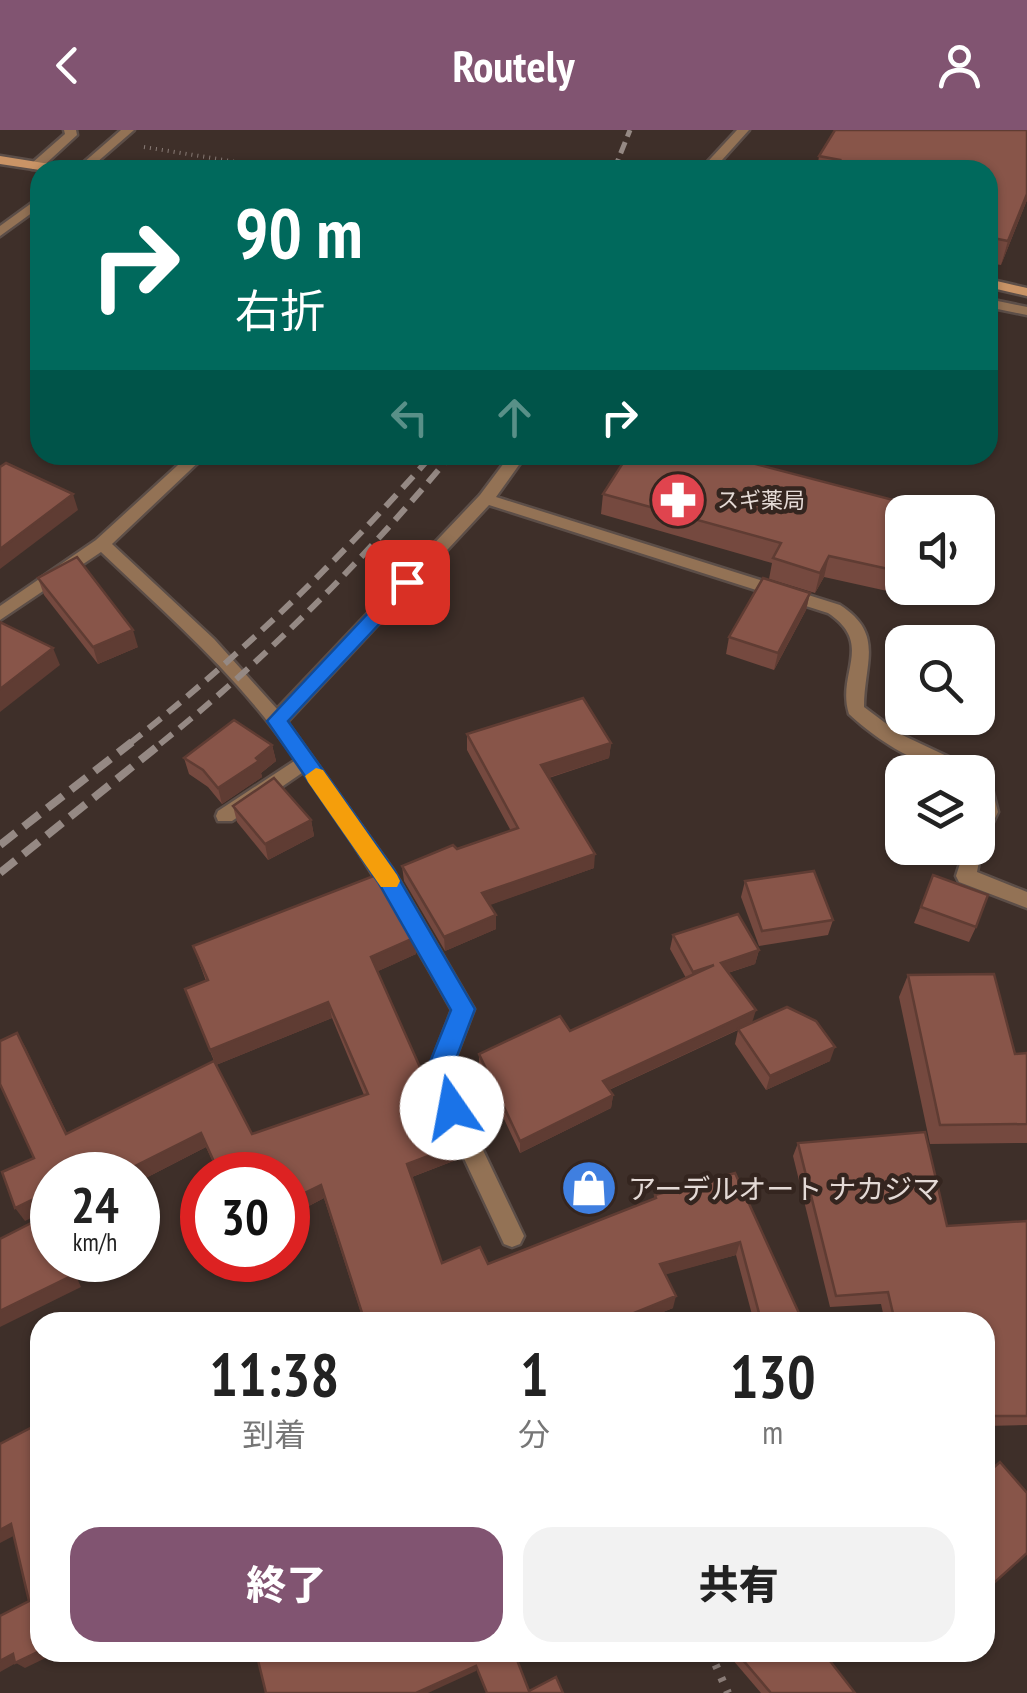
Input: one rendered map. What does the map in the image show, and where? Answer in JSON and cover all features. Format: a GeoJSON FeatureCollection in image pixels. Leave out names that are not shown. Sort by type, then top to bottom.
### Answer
{"type":"FeatureCollection","features":[{"type":"Feature","properties":{"kind":"street"},"geometry":{"type":"LineString","coordinates":[[43,160],[71,135],[70,130]]}},
{"type":"Feature","properties":{"kind":"street"},"geometry":{"type":"LineString","coordinates":[[93,160],[128,130]]}},
{"type":"Feature","properties":{"kind":"street"},"geometry":{"type":"LineString","coordinates":[[715,160],[742,130]]}},
{"type":"Feature","properties":{"kind":"street"},"geometry":{"type":"LineString","coordinates":[[0,160],[30,165]]}},
{"type":"Feature","properties":{"kind":"street"},"geometry":{"type":"LineString","coordinates":[[0,232],[30,209]]}},
{"type":"Feature","properties":{"kind":"street"},"geometry":{"type":"LineString","coordinates":[[998,285],[1027,292]]}},
{"type":"Feature","properties":{"kind":"street"},"geometry":{"type":"LineString","coordinates":[[998,305],[1027,310]]}},
{"type":"Feature","properties":{"kind":"street"},"geometry":{"type":"LineString","coordinates":[[0,614],[102,544],[187,465]]}},
{"type":"Feature","properties":{"kind":"street"},"geometry":{"type":"LineString","coordinates":[[277,721],[486,499],[511,465]]}},
{"type":"Feature","properties":{"kind":"street"},"geometry":{"type":"LineString","coordinates":[[486,499],[834,609],[853,619],[863,638],[854,689],[855,710],[872,727],[923,755]]}},
{"type":"Feature","properties":{"kind":"street"},"geometry":{"type":"LineString","coordinates":[[102,544],[208,643],[277,721],[386,876],[463,1009],[436,1077],[512,1236]]}},
{"type":"Feature","properties":{"kind":"street"},"geometry":{"type":"LineString","coordinates":[[225,816],[305,761]]}},
{"type":"Feature","properties":{"kind":"street"},"geometry":{"type":"LineString","coordinates":[[969,865],[966,876],[1027,900]]}},
{"type":"Feature","properties":{"kind":"path"},"geometry":{"type":"LineString","coordinates":[[115,142],[225,160]]}},
{"type":"Feature","properties":{"kind":"path"},"geometry":{"type":"LineString","coordinates":[[714,1662],[728,1693]]}},
{"type":"Feature","properties":{"kind":"building"},"geometry":{"type":"Polygon","coordinates":[[[835,130],[1027,130],[1027,194],[1008,241],[998,239],[998,160],[840,160],[819,156],[835,130]]]}},
{"type":"Feature","properties":{"kind":"building"},"geometry":{"type":"Polygon","coordinates":[[[6,463],[73,494],[0,549],[0,467],[6,463]]]}},
{"type":"Feature","properties":{"kind":"building"},"geometry":{"type":"Polygon","coordinates":[[[622,465],[759,465],[885,498],[885,568],[829,556],[820,573],[773,558],[781,543],[603,494],[622,465]]]}},
{"type":"Feature","properties":{"kind":"building"},"geometry":{"type":"Polygon","coordinates":[[[77,557],[133,630],[93,647],[38,578],[77,557]]]}},
{"type":"Feature","properties":{"kind":"building"},"geometry":{"type":"Polygon","coordinates":[[[763,578],[810,593],[778,653],[729,637],[763,578]]]}},
{"type":"Feature","properties":{"kind":"building"},"geometry":{"type":"Polygon","coordinates":[[[0,622],[53,648],[0,689],[0,622]]]}},
{"type":"Feature","properties":{"kind":"building"},"geometry":{"type":"Polygon","coordinates":[[[583,698],[611,743],[541,765],[595,854],[482,893],[496,915],[444,937],[402,866],[453,845],[457,849],[518,828],[467,734],[583,698]]]}},
{"type":"Feature","properties":{"kind":"building"},"geometry":{"type":"Polygon","coordinates":[[[234,720],[272,745],[256,758],[259,761],[218,788],[203,770],[184,758],[234,720]]]}},
{"type":"Feature","properties":{"kind":"building"},"geometry":{"type":"Polygon","coordinates":[[[274,778],[311,820],[265,844],[233,806],[274,778]]]}},
{"type":"Feature","properties":{"kind":"building"},"geometry":{"type":"Polygon","coordinates":[[[814,871],[833,920],[762,931],[745,881],[814,871]]]}},
{"type":"Feature","properties":{"kind":"building"},"geometry":{"type":"Polygon","coordinates":[[[376,875],[414,938],[371,957],[455,1146],[407,1164],[442,1263],[480,1247],[488,1264],[656,1198],[655,1195],[735,1173],[798,1312],[759,1312],[740,1242],[660,1264],[676,1296],[637,1312],[362,1312],[321,1185],[310,1190],[310,1152],[210,1152],[201,1133],[160,1154],[31,1152],[0,1084],[0,1041],[17,1033],[66,1134],[214,1061],[252,1134],[368,1094],[328,1002],[210,1050],[185,989],[208,980],[193,946],[376,875]]]}},
{"type":"Feature","properties":{"kind":"building"},"geometry":{"type":"Polygon","coordinates":[[[933,875],[988,895],[976,927],[921,907],[933,875]]]}},
{"type":"Feature","properties":{"kind":"building"},"geometry":{"type":"Polygon","coordinates":[[[738,914],[759,950],[721,963],[756,1010],[603,1081],[613,1095],[520,1141],[479,1054],[560,1016],[570,1031],[714,965],[693,972],[673,935],[738,914]]]}},
{"type":"Feature","properties":{"kind":"building"},"geometry":{"type":"Polygon","coordinates":[[[994,974],[1015,1054],[1027,1053],[1027,1124],[940,1125],[908,975],[994,974]]]}},
{"type":"Feature","properties":{"kind":"building"},"geometry":{"type":"Polygon","coordinates":[[[787,1007],[816,1021],[835,1047],[770,1076],[738,1029],[787,1007]]]}},
{"type":"Feature","properties":{"kind":"building"},"geometry":{"type":"Polygon","coordinates":[[[925,1132],[947,1226],[1027,1221],[1027,1416],[995,1416],[995,1312],[893,1312],[888,1292],[836,1296],[798,1143],[925,1132]]]}},
{"type":"Feature","properties":{"kind":"building"},"geometry":{"type":"Polygon","coordinates":[[[30,1160],[30,1201],[15,1208],[2,1172],[30,1160]]]}},
{"type":"Feature","properties":{"kind":"building"},"geometry":{"type":"Polygon","coordinates":[[[30,1224],[30,1282],[59,1282],[0,1311],[0,1239],[30,1224]]]}},
{"type":"Feature","properties":{"kind":"building"},"geometry":{"type":"Polygon","coordinates":[[[30,1428],[30,1656],[15,1663],[13,1654],[0,1661],[0,1616],[29,1601],[11,1524],[0,1530],[0,1444],[30,1428]]]}},
{"type":"Feature","properties":{"kind":"building"},"geometry":{"type":"Polygon","coordinates":[[[1000,1462],[1027,1493],[1027,1553],[995,1582],[995,1466],[1000,1462]]]}},
{"type":"Feature","properties":{"kind":"building"},"geometry":{"type":"Polygon","coordinates":[[[258,1662],[518,1662],[529,1691],[556,1677],[563,1693],[487,1693],[476,1666],[416,1693],[266,1693],[258,1662]]]}},
{"type":"Feature","properties":{"kind":"building"},"geometry":{"type":"Polygon","coordinates":[[[745,1662],[831,1662],[855,1693],[771,1693],[745,1662]]]}},
{"type":"Feature","properties":{"kind":"railway"},"geometry":{"type":"LineString","coordinates":[[618,160],[630,130]]}},
{"type":"Feature","properties":{"kind":"railway"},"geometry":{"type":"LineString","coordinates":[[129,744],[287,607],[423,465]]}},
{"type":"Feature","properties":{"kind":"railway"},"geometry":{"type":"LineString","coordinates":[[160,744],[313,607],[442,465]]}},
{"type":"Feature","properties":{"kind":"railway"},"geometry":{"type":"LineString","coordinates":[[0,845],[132,742]]}},
{"type":"Feature","properties":{"kind":"railway"},"geometry":{"type":"LineString","coordinates":[[0,873],[163,742]]}},
{"type":"Feature","properties":{"kind":"slow traffic"},"geometry":{"type":"LineString","coordinates":[[316,776],[389,881]]}},
{"type":"Feature","properties":{"kind":"place","name":"スギ薬局"},"geometry":{"type":"Point","coordinates":[678,500]}},
{"type":"Feature","properties":{"kind":"place","name":"アーデルオート ナカジマ"},"geometry":{"type":"Point","coordinates":[589,1188]}},
{"type":"Feature","properties":{"kind":"route"},"geometry":{"type":"LineString","coordinates":[[407,582],[277,721],[386,876],[463,1009],[436,1077],[452,1108]]}}]}
